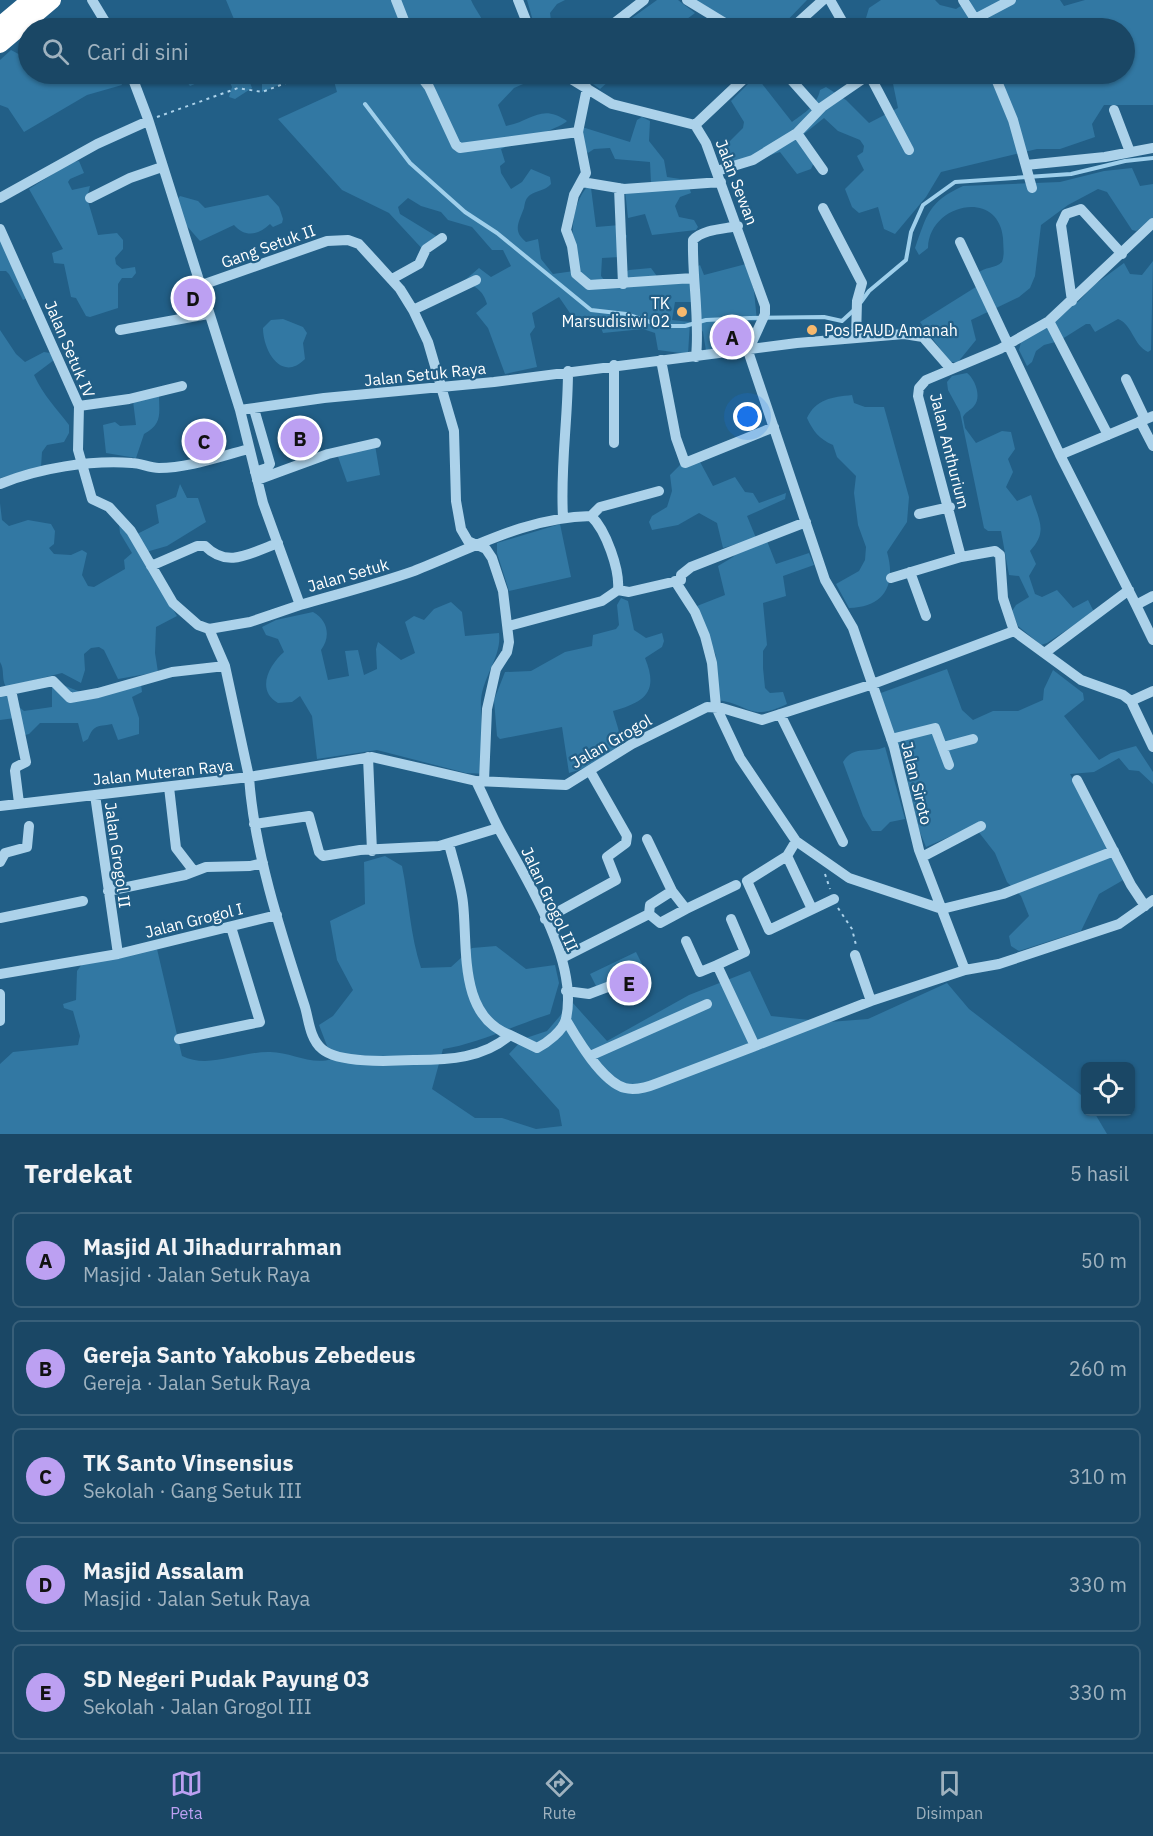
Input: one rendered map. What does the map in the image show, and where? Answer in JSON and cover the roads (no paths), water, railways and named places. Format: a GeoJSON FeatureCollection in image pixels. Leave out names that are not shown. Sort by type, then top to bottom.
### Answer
{"type":"FeatureCollection","features":[{"type":"Feature","properties":{"kind":"highway"},"geometry":{"type":"LineString","coordinates":[[0,26],[31,0]]}},
{"type":"Feature","properties":{"kind":"highway"},"geometry":{"type":"LineString","coordinates":[[31,18],[52,0]]}},
{"type":"Feature","properties":{"kind":"highway"},"geometry":{"type":"LineString","coordinates":[[0,44],[18,29]]}},
{"type":"Feature","properties":{"kind":"street"},"geometry":{"type":"LineString","coordinates":[[92,0],[103,18]]}},
{"type":"Feature","properties":{"kind":"street"},"geometry":{"type":"LineString","coordinates":[[396,0],[403,18]]}},
{"type":"Feature","properties":{"kind":"street"},"geometry":{"type":"LineString","coordinates":[[518,0],[525,18]]}},
{"type":"Feature","properties":{"kind":"street"},"geometry":{"type":"LineString","coordinates":[[621,18],[644,0]]}},
{"type":"Feature","properties":{"kind":"street"},"geometry":{"type":"LineString","coordinates":[[687,0],[717,18]]}},
{"type":"Feature","properties":{"kind":"street"},"geometry":{"type":"LineString","coordinates":[[803,18],[823,0]]}},
{"type":"Feature","properties":{"kind":"street"},"geometry":{"type":"LineString","coordinates":[[830,0],[840,18]]}},
{"type":"Feature","properties":{"kind":"street"},"geometry":{"type":"LineString","coordinates":[[963,0],[972,18]]}},
{"type":"Feature","properties":{"kind":"street"},"geometry":{"type":"LineString","coordinates":[[984,18],[1011,0]]}},
{"type":"Feature","properties":{"kind":"street"},"geometry":{"type":"LineString","coordinates":[[135,84],[198,286],[240,410]]}},
{"type":"Feature","properties":{"kind":"street"},"geometry":{"type":"LineString","coordinates":[[427,84],[456,145],[460,148],[578,132]]}},
{"type":"Feature","properties":{"kind":"street"},"geometry":{"type":"LineString","coordinates":[[580,84],[612,105],[695,124],[738,84]]}},
{"type":"Feature","properties":{"kind":"street"},"geometry":{"type":"LineString","coordinates":[[795,84],[818,110]]}},
{"type":"Feature","properties":{"kind":"street"},"geometry":{"type":"LineString","coordinates":[[717,171],[753,160],[797,133],[818,110],[855,84]]}},
{"type":"Feature","properties":{"kind":"street"},"geometry":{"type":"LineString","coordinates":[[874,84],[909,150]]}},
{"type":"Feature","properties":{"kind":"street"},"geometry":{"type":"LineString","coordinates":[[998,84],[1013,120],[1029,177],[1153,148]]}},
{"type":"Feature","properties":{"kind":"street"},"geometry":{"type":"LineString","coordinates":[[587,88],[578,132],[586,168],[582,182],[574,195],[566,230],[572,246],[576,274],[589,285],[693,278]]}},
{"type":"Feature","properties":{"kind":"street"},"geometry":{"type":"LineString","coordinates":[[1114,110],[1130,152]]}},
{"type":"Feature","properties":{"kind":"street"},"geometry":{"type":"LineString","coordinates":[[0,198],[97,144],[148,121]]}},
{"type":"Feature","properties":{"kind":"street","name":"Jalan Sewan"},"geometry":{"type":"LineString","coordinates":[[695,124],[702,133],[722,182],[765,306],[762,323],[752,338],[748,351]]}},
{"type":"Feature","properties":{"kind":"street"},"geometry":{"type":"LineString","coordinates":[[797,133],[823,170]]}},
{"type":"Feature","properties":{"kind":"street"},"geometry":{"type":"LineString","coordinates":[[90,198],[130,178],[162,167]]}},
{"type":"Feature","properties":{"kind":"street"},"geometry":{"type":"LineString","coordinates":[[582,182],[619,188],[722,182]]}},
{"type":"Feature","properties":{"kind":"street"},"geometry":{"type":"LineString","coordinates":[[619,188],[623,284]]}},
{"type":"Feature","properties":{"kind":"street"},"geometry":{"type":"LineString","coordinates":[[823,208],[859,274],[862,288],[857,306],[856,338]]}},
{"type":"Feature","properties":{"kind":"street"},"geometry":{"type":"LineString","coordinates":[[1072,301],[1061,225],[1066,214],[1081,209],[1122,254]]}},
{"type":"Feature","properties":{"kind":"street","name":"Jalan Anthurium"},"geometry":{"type":"LineString","coordinates":[[961,557],[950,507],[918,396],[919,388],[926,380],[1010,344],[1049,321],[1153,223]]}},
{"type":"Feature","properties":{"kind":"street"},"geometry":{"type":"LineString","coordinates":[[696,357],[698,321],[693,278],[693,240],[697,235],[709,231],[738,226]]}},
{"type":"Feature","properties":{"kind":"street","name":"Jalan Setuk IV"},"geometry":{"type":"LineString","coordinates":[[0,229],[80,406],[78,450],[92,499],[109,507],[127,526],[183,614],[198,626],[209,629]]}},
{"type":"Feature","properties":{"kind":"street"},"geometry":{"type":"LineString","coordinates":[[392,279],[419,264],[426,249],[442,238]]}},
{"type":"Feature","properties":{"kind":"street","name":"Gang Setuk II"},"geometry":{"type":"LineString","coordinates":[[198,286],[327,241],[348,240],[360,244],[368,252],[392,279],[413,310],[428,342],[454,431],[456,501],[461,529],[468,541],[486,549],[492,558],[503,591],[509,626],[507,652],[496,669],[487,709],[480,781]]}},
{"type":"Feature","properties":{"kind":"street"},"geometry":{"type":"LineString","coordinates":[[960,242],[1010,344],[1060,455],[1153,640]]}},
{"type":"Feature","properties":{"kind":"street"},"geometry":{"type":"LineString","coordinates":[[413,310],[476,280]]}},
{"type":"Feature","properties":{"kind":"street"},"geometry":{"type":"LineString","coordinates":[[120,330],[208,314]]}},
{"type":"Feature","properties":{"kind":"street"},"geometry":{"type":"LineString","coordinates":[[1049,321],[1108,435]]}},
{"type":"Feature","properties":{"kind":"street","name":"Jalan Setuk Raya"},"geometry":{"type":"LineString","coordinates":[[240,410],[324,398],[442,387],[614,365],[856,338],[915,334],[923,337],[950,368]]}},
{"type":"Feature","properties":{"kind":"street"},"geometry":{"type":"LineString","coordinates":[[748,351],[825,580],[853,628],[870,685]]}},
{"type":"Feature","properties":{"kind":"street"},"geometry":{"type":"LineString","coordinates":[[661,360],[676,438],[685,463],[774,427]]}},
{"type":"Feature","properties":{"kind":"street"},"geometry":{"type":"LineString","coordinates":[[614,365],[614,443]]}},
{"type":"Feature","properties":{"kind":"street"},"geometry":{"type":"LineString","coordinates":[[563,517],[562,445],[568,417],[568,371]]}},
{"type":"Feature","properties":{"kind":"street"},"geometry":{"type":"LineString","coordinates":[[1126,379],[1146,419],[1153,446]]}},
{"type":"Feature","properties":{"kind":"street"},"geometry":{"type":"LineString","coordinates":[[80,406],[129,399],[182,386]]}},
{"type":"Feature","properties":{"kind":"street"},"geometry":{"type":"LineString","coordinates":[[254,409],[270,464],[256,476]]}},
{"type":"Feature","properties":{"kind":"street","name":"Jalan Setuk"},"geometry":{"type":"LineString","coordinates":[[240,410],[256,476],[300,605],[401,575],[511,530],[563,517],[591,516]]}},
{"type":"Feature","properties":{"kind":"street"},"geometry":{"type":"LineString","coordinates":[[1060,455],[1146,419]]}},
{"type":"Feature","properties":{"kind":"street"},"geometry":{"type":"LineString","coordinates":[[256,476],[328,454],[376,443]]}},
{"type":"Feature","properties":{"kind":"street"},"geometry":{"type":"LineString","coordinates":[[0,484],[16,477],[84,465],[134,463],[151,467],[175,467],[249,449]]}},
{"type":"Feature","properties":{"kind":"street"},"geometry":{"type":"LineString","coordinates":[[618,590],[618,582],[602,527],[591,516],[600,507],[659,491]]}},
{"type":"Feature","properties":{"kind":"street"},"geometry":{"type":"LineString","coordinates":[[919,514],[950,507]]}},
{"type":"Feature","properties":{"kind":"street"},"geometry":{"type":"LineString","coordinates":[[509,626],[592,604],[618,590],[629,592],[681,580],[681,575],[691,567],[806,522]]}},
{"type":"Feature","properties":{"kind":"street"},"geometry":{"type":"LineString","coordinates":[[152,566],[197,546],[205,546],[222,559],[231,559],[278,543]]}},
{"type":"Feature","properties":{"kind":"street"},"geometry":{"type":"LineString","coordinates":[[891,578],[961,557],[995,551],[1000,555],[1003,598],[1014,631],[1046,652],[1081,680],[1123,695],[1131,701],[1152,743]]}},
{"type":"Feature","properties":{"kind":"street"},"geometry":{"type":"LineString","coordinates":[[910,572],[926,616]]}},
{"type":"Feature","properties":{"kind":"street"},"geometry":{"type":"LineString","coordinates":[[675,581],[695,612],[705,636],[712,663],[716,707],[740,758],[796,841],[849,878],[942,909],[1003,894],[1114,851]]}},
{"type":"Feature","properties":{"kind":"street"},"geometry":{"type":"LineString","coordinates":[[1046,652],[1129,590]]}},
{"type":"Feature","properties":{"kind":"street"},"geometry":{"type":"LineString","coordinates":[[1137,605],[1153,596]]}},
{"type":"Feature","properties":{"kind":"street"},"geometry":{"type":"LineString","coordinates":[[209,629],[250,622],[300,605]]}},
{"type":"Feature","properties":{"kind":"street","name":"Jalan Muteran Raya"},"geometry":{"type":"LineString","coordinates":[[0,806],[249,777],[225,666],[209,629]]}},
{"type":"Feature","properties":{"kind":"street"},"geometry":{"type":"LineString","coordinates":[[716,707],[762,720],[870,685],[1014,631]]}},
{"type":"Feature","properties":{"kind":"street"},"geometry":{"type":"LineString","coordinates":[[19,802],[15,771],[16,767],[26,762],[5,691],[53,681],[70,698],[98,693],[172,672],[225,666]]}},
{"type":"Feature","properties":{"kind":"street","name":"Jalan Siroto"},"geometry":{"type":"LineString","coordinates":[[870,685],[891,739],[922,857],[965,970]]}},
{"type":"Feature","properties":{"kind":"street"},"geometry":{"type":"LineString","coordinates":[[1131,701],[1153,690]]}},
{"type":"Feature","properties":{"kind":"street","name":"Jalan Grogol"},"geometry":{"type":"LineString","coordinates":[[249,777],[368,757],[381,757],[480,781],[566,785],[632,744],[699,710],[716,707]]}},
{"type":"Feature","properties":{"kind":"street"},"geometry":{"type":"LineString","coordinates":[[780,714],[843,842]]}},
{"type":"Feature","properties":{"kind":"street"},"geometry":{"type":"LineString","coordinates":[[891,739],[935,728],[949,765]]}},
{"type":"Feature","properties":{"kind":"street"},"geometry":{"type":"LineString","coordinates":[[943,747],[973,738]]}},
{"type":"Feature","properties":{"kind":"street"},"geometry":{"type":"LineString","coordinates":[[368,757],[372,850]]}},
{"type":"Feature","properties":{"kind":"street"},"geometry":{"type":"LineString","coordinates":[[545,919],[616,880],[607,856],[626,843],[627,838],[590,771]]}},
{"type":"Feature","properties":{"kind":"street"},"geometry":{"type":"LineString","coordinates":[[249,777],[254,824],[263,863],[311,1030],[320,1047],[328,1053],[370,1060],[439,1060],[468,1057],[510,1035]]}},
{"type":"Feature","properties":{"kind":"street"},"geometry":{"type":"LineString","coordinates":[[449,844],[462,899],[464,949],[470,985],[478,1007],[489,1024],[537,1048],[549,1040],[566,1020],[590,1056],[610,1080],[625,1088],[634,1089],[658,1083],[871,1001],[965,970],[999,964],[1119,924],[1149,903],[1114,851],[1077,780]]}},
{"type":"Feature","properties":{"kind":"street","name":"Jalan Grogol III"},"geometry":{"type":"LineString","coordinates":[[480,781],[498,828],[562,957],[566,991],[566,1020]]}},
{"type":"Feature","properties":{"kind":"street"},"geometry":{"type":"LineString","coordinates":[[169,787],[176,848],[193,870]]}},
{"type":"Feature","properties":{"kind":"street","name":"Jalan Grogol II"},"geometry":{"type":"LineString","coordinates":[[95,795],[118,954]]}},
{"type":"Feature","properties":{"kind":"street"},"geometry":{"type":"LineString","coordinates":[[254,824],[307,815],[311,817],[321,855],[449,844],[498,828]]}},
{"type":"Feature","properties":{"kind":"street"},"geometry":{"type":"LineString","coordinates":[[0,862],[5,853],[27,847],[29,826]]}},
{"type":"Feature","properties":{"kind":"street"},"geometry":{"type":"LineString","coordinates":[[922,857],[981,826]]}},
{"type":"Feature","properties":{"kind":"street"},"geometry":{"type":"LineString","coordinates":[[647,839],[672,891],[686,909]]}},
{"type":"Feature","properties":{"kind":"street"},"geometry":{"type":"LineString","coordinates":[[796,841],[788,856],[747,881],[769,930],[834,899]]}},
{"type":"Feature","properties":{"kind":"street"},"geometry":{"type":"LineString","coordinates":[[788,856],[812,909]]}},
{"type":"Feature","properties":{"kind":"street"},"geometry":{"type":"LineString","coordinates":[[108,891],[185,875],[193,870],[263,863]]}},
{"type":"Feature","properties":{"kind":"street"},"geometry":{"type":"LineString","coordinates":[[649,914],[660,923],[736,885]]}},
{"type":"Feature","properties":{"kind":"street"},"geometry":{"type":"LineString","coordinates":[[649,914],[650,905],[672,891]]}},
{"type":"Feature","properties":{"kind":"street"},"geometry":{"type":"LineString","coordinates":[[0,918],[83,901]]}},
{"type":"Feature","properties":{"kind":"street"},"geometry":{"type":"LineString","coordinates":[[562,957],[649,914]]}},
{"type":"Feature","properties":{"kind":"street","name":"Jalan Grogol I"},"geometry":{"type":"LineString","coordinates":[[0,974],[118,954],[278,915]]}},
{"type":"Feature","properties":{"kind":"street"},"geometry":{"type":"LineString","coordinates":[[686,941],[700,972],[745,952],[731,920]]}},
{"type":"Feature","properties":{"kind":"street"},"geometry":{"type":"LineString","coordinates":[[179,1039],[261,1022],[231,927]]}},
{"type":"Feature","properties":{"kind":"street"},"geometry":{"type":"LineString","coordinates":[[855,955],[871,1001]]}},
{"type":"Feature","properties":{"kind":"street"},"geometry":{"type":"LineString","coordinates":[[717,965],[755,1046]]}},
{"type":"Feature","properties":{"kind":"street"},"geometry":{"type":"LineString","coordinates":[[566,991],[589,994],[642,974]]}},
{"type":"Feature","properties":{"kind":"street"},"geometry":{"type":"LineString","coordinates":[[0,994],[0,1021]]}},
{"type":"Feature","properties":{"kind":"street"},"geometry":{"type":"LineString","coordinates":[[590,1056],[707,1004]]}},
{"type":"Feature","properties":{"kind":"waterway"},"geometry":{"type":"LineString","coordinates":[[365,104],[410,163],[465,212],[497,233],[591,310],[626,314],[662,326],[685,326],[706,320],[750,318],[824,317],[842,321],[854,310]]}},
{"type":"Feature","properties":{"kind":"waterway"},"geometry":{"type":"LineString","coordinates":[[861,302],[869,291],[906,260],[911,232],[923,205],[955,182],[1071,174],[1125,161],[1153,158]]}},
{"type":"Feature","properties":{"kind":"place","name":"Masjid Assalam"},"geometry":{"type":"Point","coordinates":[193,298]}},
{"type":"Feature","properties":{"kind":"place","name":"TK Marsudisiwi 02"},"geometry":{"type":"Point","coordinates":[682,312]}},
{"type":"Feature","properties":{"kind":"place","name":"Pos PAUD Amanah"},"geometry":{"type":"Point","coordinates":[812,330]}},
{"type":"Feature","properties":{"kind":"place","name":"Masjid Al Jihadurrahman"},"geometry":{"type":"Point","coordinates":[732,337]}},
{"type":"Feature","properties":{"kind":"place","name":"Gereja Santo Yakobus Zebedeus"},"geometry":{"type":"Point","coordinates":[300,438]}},
{"type":"Feature","properties":{"kind":"place","name":"TK Santo Vinsensius"},"geometry":{"type":"Point","coordinates":[204,441]}},
{"type":"Feature","properties":{"kind":"place","name":"SD Negeri Pudak Payung 03"},"geometry":{"type":"Point","coordinates":[629,983]}}]}
